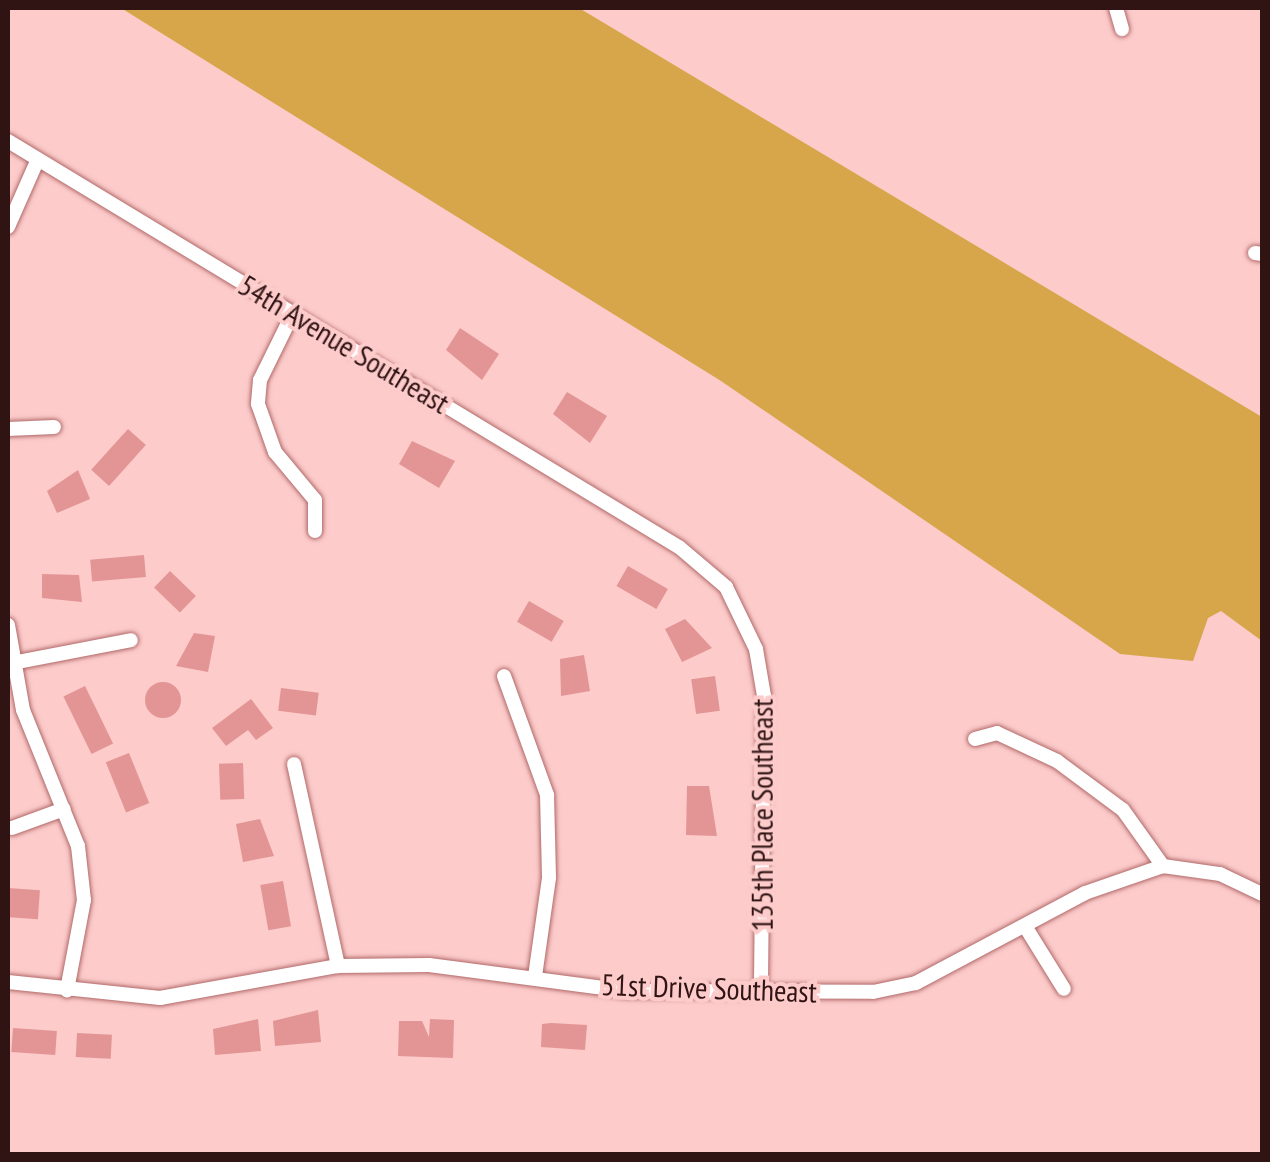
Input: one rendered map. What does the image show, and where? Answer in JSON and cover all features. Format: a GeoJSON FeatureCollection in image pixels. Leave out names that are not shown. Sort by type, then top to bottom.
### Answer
{"type":"FeatureCollection","features":[{"type":"Feature","properties":{"kind":"street"},"geometry":{"type":"LineString","coordinates":[[1116,8],[1122,29]]}},
{"type":"Feature","properties":{"kind":"street","name":"54th Avenue Southeast"},"geometry":{"type":"LineString","coordinates":[[8,142],[680,547]]}},
{"type":"Feature","properties":{"kind":"street"},"geometry":{"type":"LineString","coordinates":[[8,227],[38,158]]}},
{"type":"Feature","properties":{"kind":"street"},"geometry":{"type":"LineString","coordinates":[[293,313],[260,380],[258,404],[275,452],[315,500],[315,530]]}},
{"type":"Feature","properties":{"kind":"street"},"geometry":{"type":"LineString","coordinates":[[8,429],[54,428]]}},
{"type":"Feature","properties":{"kind":"street","name":"135th Place Southeast"},"geometry":{"type":"LineString","coordinates":[[680,547],[726,587],[756,649],[764,696],[761,992]]}},
{"type":"Feature","properties":{"kind":"street"},"geometry":{"type":"LineString","coordinates":[[8,624],[12,663],[64,809],[84,900],[67,990]]}},
{"type":"Feature","properties":{"kind":"street"},"geometry":{"type":"LineString","coordinates":[[12,663],[132,640]]}},
{"type":"Feature","properties":{"kind":"street"},"geometry":{"type":"LineString","coordinates":[[504,676],[547,795],[549,878],[535,976]]}},
{"type":"Feature","properties":{"kind":"street"},"geometry":{"type":"LineString","coordinates":[[975,738],[997,734],[1058,761],[1123,810],[1164,866]]}},
{"type":"Feature","properties":{"kind":"street"},"geometry":{"type":"LineString","coordinates":[[294,764],[338,966]]}},
{"type":"Feature","properties":{"kind":"street"},"geometry":{"type":"LineString","coordinates":[[12,828],[64,809]]}},
{"type":"Feature","properties":{"kind":"street","name":"51st Drive Southeast"},"geometry":{"type":"LineString","coordinates":[[8,982],[160,998],[338,966],[535,976],[626,991],[761,992],[916,983],[1028,931],[1085,893],[1164,866],[1220,874],[1262,894]]}},
{"type":"Feature","properties":{"kind":"street"},"geometry":{"type":"LineString","coordinates":[[1028,931],[1064,989]]}},
{"type":"Feature","properties":{"kind":"shaded area"},"geometry":{"type":"Polygon","coordinates":[[[121,8],[579,8],[1262,417],[1262,641],[1221,611],[1208,618],[1193,661],[1120,654],[721,381],[121,8]]]}},
{"type":"Feature","properties":{"kind":"building"},"geometry":{"type":"Polygon","coordinates":[[[460,328],[499,354],[482,380],[446,350],[460,328]]]}},
{"type":"Feature","properties":{"kind":"building"},"geometry":{"type":"Polygon","coordinates":[[[567,392],[607,416],[590,443],[553,414],[567,392]]]}},
{"type":"Feature","properties":{"kind":"building"},"geometry":{"type":"Polygon","coordinates":[[[128,429],[146,445],[109,486],[91,470],[128,429]]]}},
{"type":"Feature","properties":{"kind":"building"},"geometry":{"type":"Polygon","coordinates":[[[412,441],[455,461],[439,488],[399,464],[412,441]]]}},
{"type":"Feature","properties":{"kind":"building"},"geometry":{"type":"Polygon","coordinates":[[[78,470],[90,499],[57,513],[47,491],[78,470]]]}},
{"type":"Feature","properties":{"kind":"building"},"geometry":{"type":"Polygon","coordinates":[[[144,555],[146,577],[92,582],[90,560],[144,555]]]}},
{"type":"Feature","properties":{"kind":"building"},"geometry":{"type":"Polygon","coordinates":[[[628,566],[668,589],[656,609],[616,586],[628,566]]]}},
{"type":"Feature","properties":{"kind":"building"},"geometry":{"type":"Polygon","coordinates":[[[170,571],[196,596],[180,613],[154,588],[170,571]]]}},
{"type":"Feature","properties":{"kind":"building"},"geometry":{"type":"Polygon","coordinates":[[[42,574],[79,575],[82,602],[42,598],[42,574]]]}},
{"type":"Feature","properties":{"kind":"building"},"geometry":{"type":"Polygon","coordinates":[[[529,601],[564,621],[552,642],[517,622],[529,601]]]}},
{"type":"Feature","properties":{"kind":"building"},"geometry":{"type":"Polygon","coordinates":[[[685,619],[712,648],[682,662],[665,629],[685,619]]]}},
{"type":"Feature","properties":{"kind":"building"},"geometry":{"type":"Polygon","coordinates":[[[194,633],[215,636],[208,672],[176,666],[194,633]]]}},
{"type":"Feature","properties":{"kind":"building"},"geometry":{"type":"Polygon","coordinates":[[[584,655],[590,691],[561,696],[560,659],[584,655]]]}},
{"type":"Feature","properties":{"kind":"building"},"geometry":{"type":"Polygon","coordinates":[[[715,676],[720,711],[696,714],[691,679],[715,676]]]}},
{"type":"Feature","properties":{"kind":"building"},"geometry":{"type":"Polygon","coordinates":[[[163,682],[175,688],[181,700],[175,712],[163,718],[151,712],[145,700],[151,688],[163,682]]]}},
{"type":"Feature","properties":{"kind":"building"},"geometry":{"type":"Polygon","coordinates":[[[85,686],[113,744],[91,754],[63,697],[85,686]]]}},
{"type":"Feature","properties":{"kind":"building"},"geometry":{"type":"Polygon","coordinates":[[[281,688],[319,693],[316,715],[278,711],[281,688]]]}},
{"type":"Feature","properties":{"kind":"building"},"geometry":{"type":"Polygon","coordinates":[[[251,699],[273,728],[256,740],[248,730],[226,746],[212,728],[251,699]]]}},
{"type":"Feature","properties":{"kind":"building"},"geometry":{"type":"Polygon","coordinates":[[[129,753],[149,803],[126,812],[106,762],[129,753]]]}},
{"type":"Feature","properties":{"kind":"building"},"geometry":{"type":"Polygon","coordinates":[[[243,763],[244,799],[220,800],[219,764],[243,763]]]}},
{"type":"Feature","properties":{"kind":"building"},"geometry":{"type":"Polygon","coordinates":[[[687,786],[709,786],[717,836],[686,835],[687,786]]]}},
{"type":"Feature","properties":{"kind":"building"},"geometry":{"type":"Polygon","coordinates":[[[260,819],[274,856],[243,862],[236,824],[260,819]]]}},
{"type":"Feature","properties":{"kind":"building"},"geometry":{"type":"Polygon","coordinates":[[[283,881],[291,926],[268,930],[260,885],[283,881]]]}},
{"type":"Feature","properties":{"kind":"building"},"geometry":{"type":"Polygon","coordinates":[[[8,888],[40,890],[38,919],[8,917],[8,888]]]}},
{"type":"Feature","properties":{"kind":"building"},"geometry":{"type":"Polygon","coordinates":[[[318,1010],[321,1042],[275,1046],[273,1021],[318,1010]]]}},
{"type":"Feature","properties":{"kind":"building"},"geometry":{"type":"Polygon","coordinates":[[[258,1019],[261,1051],[215,1055],[213,1029],[258,1019]]]}},
{"type":"Feature","properties":{"kind":"building"},"geometry":{"type":"Polygon","coordinates":[[[430,1019],[454,1020],[453,1058],[398,1056],[399,1021],[422,1021],[429,1037],[430,1019]]]}},
{"type":"Feature","properties":{"kind":"building"},"geometry":{"type":"Polygon","coordinates":[[[542,1024],[587,1025],[585,1050],[541,1047],[542,1024]]]}},
{"type":"Feature","properties":{"kind":"building"},"geometry":{"type":"Polygon","coordinates":[[[13,1028],[57,1031],[55,1055],[11,1052],[13,1028]]]}},
{"type":"Feature","properties":{"kind":"building"},"geometry":{"type":"Polygon","coordinates":[[[77,1033],[112,1035],[111,1059],[76,1057],[77,1033]]]}}]}
